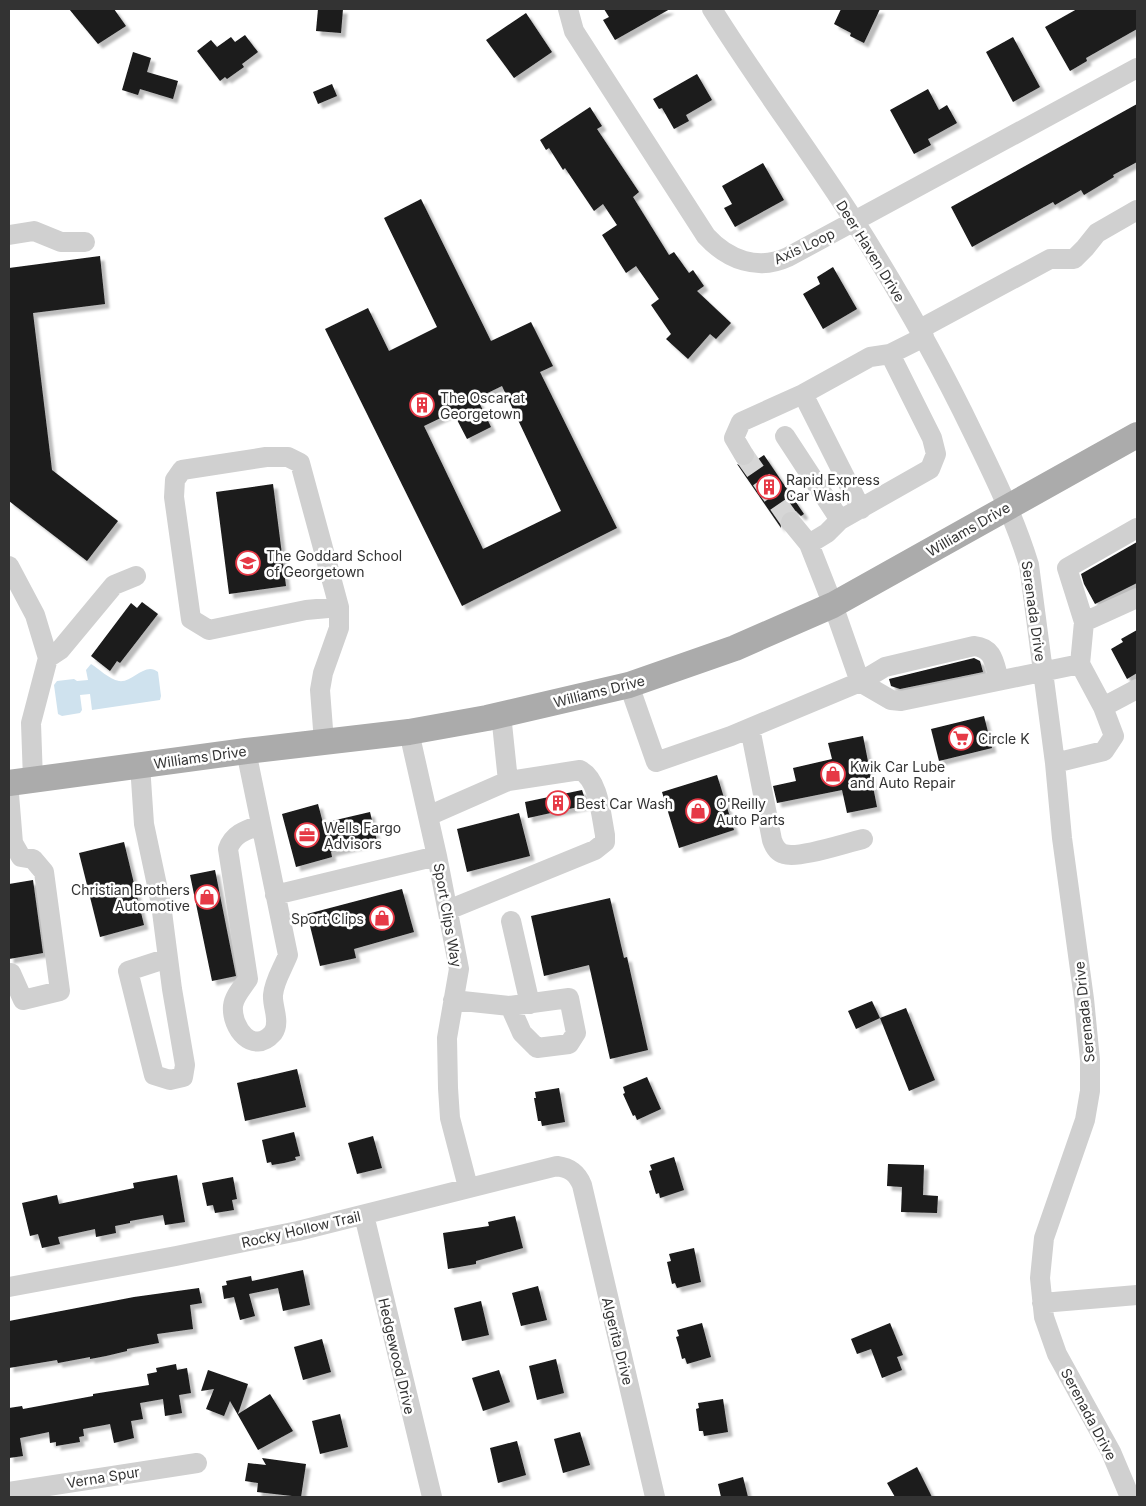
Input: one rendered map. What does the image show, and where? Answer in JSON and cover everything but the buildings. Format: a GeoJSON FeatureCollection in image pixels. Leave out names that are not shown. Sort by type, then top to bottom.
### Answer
{"type":"FeatureCollection","features":[{"type":"Feature","properties":{"kind":"main road","name":"Williams Drive"},"geometry":{"type":"LineString","coordinates":[[21,781],[408,732],[629,686],[735,648],[834,604],[1137,435]]}},
{"type":"Feature","properties":{"kind":"street","name":"Axis Loop"},"geometry":{"type":"LineString","coordinates":[[568,9],[572,25],[581,42],[706,236],[714,245],[736,258],[751,263],[778,262],[1137,68]]}},
{"type":"Feature","properties":{"kind":"street","name":"Deer Haven Drive"},"geometry":{"type":"LineString","coordinates":[[712,9],[734,45],[854,221],[922,333],[952,389],[1007,507]]}},
{"type":"Feature","properties":{"kind":"street"},"geometry":{"type":"LineString","coordinates":[[744,455],[734,438],[741,422],[803,394],[870,357],[890,354],[922,333],[1050,259],[1074,259],[1097,233],[1137,210]]}},
{"type":"Feature","properties":{"kind":"street"},"geometry":{"type":"LineString","coordinates":[[9,235],[34,231],[61,242],[85,242]]}},
{"type":"Feature","properties":{"kind":"street"},"geometry":{"type":"LineString","coordinates":[[809,544],[827,534],[840,520],[930,469],[936,454],[932,438],[890,354]]}},
{"type":"Feature","properties":{"kind":"street"},"geometry":{"type":"LineString","coordinates":[[803,394],[861,508]]}},
{"type":"Feature","properties":{"kind":"street"},"geometry":{"type":"LineString","coordinates":[[785,436],[840,520]]}},
{"type":"Feature","properties":{"kind":"street"},"geometry":{"type":"LineString","coordinates":[[324,742],[320,690],[323,673],[339,628],[339,607],[300,463],[288,457],[266,457],[182,470],[175,480],[174,497],[191,619],[209,630],[306,610],[339,607]]}},
{"type":"Feature","properties":{"kind":"street","name":"Serenada Drive"},"geometry":{"type":"LineString","coordinates":[[1007,507],[1020,536],[1029,565],[1056,763],[1062,838],[1084,999],[1090,1060],[1090,1091],[1084,1120],[1044,1238],[1040,1278],[1042,1302],[1044,1317],[1057,1354],[1111,1452],[1130,1497]]}},
{"type":"Feature","properties":{"kind":"street"},"geometry":{"type":"LineString","coordinates":[[791,522],[809,544],[834,604],[860,682],[891,700],[901,701],[1080,664]]}},
{"type":"Feature","properties":{"kind":"street"},"geometry":{"type":"LineString","coordinates":[[1056,763],[1104,750],[1114,736],[1104,707],[1080,664],[1084,622],[1067,568],[1137,528]]}},
{"type":"Feature","properties":{"kind":"street"},"geometry":{"type":"LineString","coordinates":[[9,566],[36,615],[48,658],[31,723],[21,781]]}},
{"type":"Feature","properties":{"kind":"street"},"geometry":{"type":"LineString","coordinates":[[48,658],[60,650],[114,585],[136,576]]}},
{"type":"Feature","properties":{"kind":"street"},"geometry":{"type":"LineString","coordinates":[[1084,622],[1137,598]]}},
{"type":"Feature","properties":{"kind":"street"},"geometry":{"type":"LineString","coordinates":[[629,686],[656,762],[750,728],[860,682],[885,667],[974,646],[982,647],[991,654],[999,680]]}},
{"type":"Feature","properties":{"kind":"street"},"geometry":{"type":"LineString","coordinates":[[1104,707],[1137,689]]}},
{"type":"Feature","properties":{"kind":"street"},"geometry":{"type":"LineString","coordinates":[[501,714],[508,781]]}},
{"type":"Feature","properties":{"kind":"street"},"geometry":{"type":"LineString","coordinates":[[750,728],[775,848],[782,854],[794,856],[863,839]]}},
{"type":"Feature","properties":{"kind":"street","name":"Sport Clips Way"},"geometry":{"type":"LineString","coordinates":[[408,732],[437,856],[459,969],[447,1038],[448,1088],[450,1118],[468,1188]]}},
{"type":"Feature","properties":{"kind":"street"},"geometry":{"type":"LineString","coordinates":[[246,751],[288,955],[277,978],[273,996],[277,1025],[268,1037],[262,1041],[255,1041],[246,1039],[236,1026],[233,1006],[248,979],[228,849],[230,842],[238,834],[260,825]]}},
{"type":"Feature","properties":{"kind":"street"},"geometry":{"type":"LineString","coordinates":[[140,765],[144,824],[161,904],[185,1065],[183,1077],[170,1080],[154,1075],[128,972],[168,958]]}},
{"type":"Feature","properties":{"kind":"street"},"geometry":{"type":"LineString","coordinates":[[428,816],[508,781],[580,770],[591,779],[595,787],[605,842],[595,850],[448,910]]}},
{"type":"Feature","properties":{"kind":"street"},"geometry":{"type":"LineString","coordinates":[[9,794],[13,843],[21,857],[33,859],[44,872],[60,991],[23,1000],[11,973]]}},
{"type":"Feature","properties":{"kind":"street"},"geometry":{"type":"LineString","coordinates":[[275,895],[437,856]]}},
{"type":"Feature","properties":{"kind":"street"},"geometry":{"type":"LineString","coordinates":[[454,1000],[520,1005],[511,921]]}},
{"type":"Feature","properties":{"kind":"street","name":"Rocky Hollow Trail"},"geometry":{"type":"LineString","coordinates":[[9,1287],[299,1231],[557,1166],[574,1172],[582,1185]]}},
{"type":"Feature","properties":{"kind":"street","name":"Algerita Drive"},"geometry":{"type":"LineString","coordinates":[[582,1185],[655,1497]]}},
{"type":"Feature","properties":{"kind":"street","name":"Hedgewood Drive"},"geometry":{"type":"LineString","coordinates":[[364,1215],[432,1497]]}},
{"type":"Feature","properties":{"kind":"street"},"geometry":{"type":"LineString","coordinates":[[1042,1302],[1137,1295]]}},
{"type":"Feature","properties":{"kind":"street","name":"Verna Spur"},"geometry":{"type":"LineString","coordinates":[[9,1492],[197,1463]]}},
{"type":"Feature","properties":{"kind":"water"},"geometry":{"type":"Polygon","coordinates":[[[91,664],[119,681],[129,679],[148,669],[153,669],[158,672],[160,700],[92,710],[90,694],[80,695],[82,710],[80,713],[62,716],[58,714],[54,685],[57,681],[88,680],[86,670],[91,664]]]}},
{"type":"Feature","properties":{"kind":"tunnel"},"geometry":{"type":"LineString","coordinates":[[744,455],[791,522]]}},
{"type":"Feature","properties":{"kind":"place","name":"The Oscar at Georgetown"},"geometry":{"type":"Point","coordinates":[422,405]}},
{"type":"Feature","properties":{"kind":"place","name":"Rapid Express Car Wash"},"geometry":{"type":"Point","coordinates":[769,487]}},
{"type":"Feature","properties":{"kind":"place","name":"The Goddard School of Georgetown"},"geometry":{"type":"Point","coordinates":[248,563]}},
{"type":"Feature","properties":{"kind":"place","name":"Circle K"},"geometry":{"type":"Point","coordinates":[961,738]}},
{"type":"Feature","properties":{"kind":"place","name":"Kwik Car Lube and Auto Repair"},"geometry":{"type":"Point","coordinates":[833,774]}},
{"type":"Feature","properties":{"kind":"place","name":"Best Car Wash"},"geometry":{"type":"Point","coordinates":[558,803]}},
{"type":"Feature","properties":{"kind":"place","name":"O'Reilly Auto Parts"},"geometry":{"type":"Point","coordinates":[698,811]}},
{"type":"Feature","properties":{"kind":"place","name":"Wells Fargo Advisors"},"geometry":{"type":"Point","coordinates":[307,835]}},
{"type":"Feature","properties":{"kind":"place","name":"Christian Brothers Automotive"},"geometry":{"type":"Point","coordinates":[207,897]}},
{"type":"Feature","properties":{"kind":"place","name":"Sport Clips"},"geometry":{"type":"Point","coordinates":[382,918]}}]}
